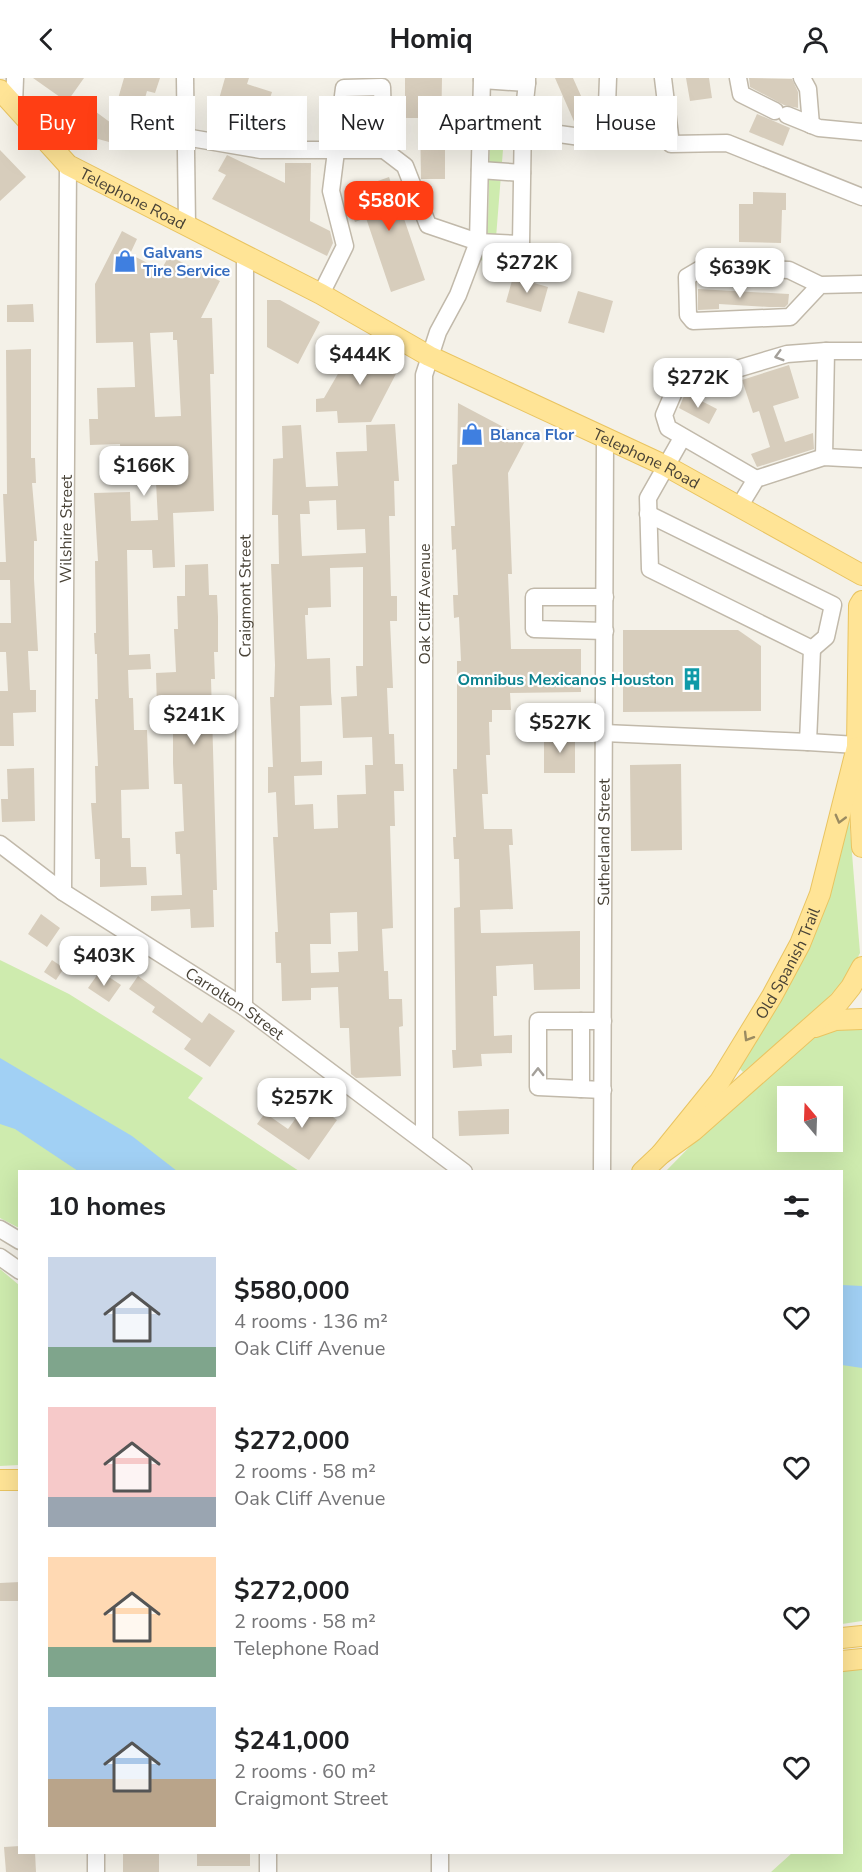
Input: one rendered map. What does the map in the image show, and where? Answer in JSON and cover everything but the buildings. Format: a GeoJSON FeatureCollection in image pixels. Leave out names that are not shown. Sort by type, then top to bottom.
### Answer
{"type":"FeatureCollection","features":[{"type":"Feature","properties":{"kind":"main road","name":"Telephone Road"},"geometry":{"type":"LineString","coordinates":[[0,90],[68,165],[321,294],[429,356],[605,440],[666,466],[862,575]]}},
{"type":"Feature","properties":{"kind":"main road"},"geometry":{"type":"LineString","coordinates":[[862,601],[859,606],[857,746],[862,847]]}},
{"type":"Feature","properties":{"kind":"main road","name":"Old Spanish Trail"},"geometry":{"type":"LineString","coordinates":[[644,1170],[661,1154],[720,1081],[772,996],[800,944],[820,894],[857,746]]}},
{"type":"Feature","properties":{"kind":"main road","name":"Old Spanish Trail"},"geometry":{"type":"LineString","coordinates":[[661,1154],[693,1131],[810,1029],[839,1002],[862,967]]}},
{"type":"Feature","properties":{"kind":"main road"},"geometry":{"type":"LineString","coordinates":[[810,1029],[835,1020],[862,1019]]}},
{"type":"Feature","properties":{"kind":"main road"},"geometry":{"type":"LineString","coordinates":[[0,1480],[18,1480]]}},
{"type":"Feature","properties":{"kind":"main road"},"geometry":{"type":"LineString","coordinates":[[843,1638],[862,1636]]}},
{"type":"Feature","properties":{"kind":"main road"},"geometry":{"type":"LineString","coordinates":[[843,1661],[862,1659]]}},
{"type":"Feature","properties":{"kind":"street"},"geometry":{"type":"LineString","coordinates":[[14,105],[15,78]]}},
{"type":"Feature","properties":{"kind":"street"},"geometry":{"type":"LineString","coordinates":[[186,78],[186,96]]}},
{"type":"Feature","properties":{"kind":"street"},"geometry":{"type":"LineString","coordinates":[[562,132],[595,139],[606,132],[608,78]]}},
{"type":"Feature","properties":{"kind":"street"},"geometry":{"type":"LineString","coordinates":[[663,78],[671,144],[727,142],[862,197]]}},
{"type":"Feature","properties":{"kind":"street"},"geometry":{"type":"LineString","coordinates":[[738,78],[741,94],[781,113],[837,131],[862,132]]}},
{"type":"Feature","properties":{"kind":"street"},"geometry":{"type":"LineString","coordinates":[[802,78],[808,89],[811,124]]}},
{"type":"Feature","properties":{"kind":"street"},"geometry":{"type":"LineString","coordinates":[[482,79],[527,80],[526,96]]}},
{"type":"Feature","properties":{"kind":"street","name":"Oak Cliff Avenue"},"geometry":{"type":"LineString","coordinates":[[482,79],[482,96]]}},
{"type":"Feature","properties":{"kind":"street"},"geometry":{"type":"LineString","coordinates":[[343,96],[344,88],[382,87],[382,96]]}},
{"type":"Feature","properties":{"kind":"street"},"geometry":{"type":"LineString","coordinates":[[195,139],[261,150],[319,150]]}},
{"type":"Feature","properties":{"kind":"street"},"geometry":{"type":"LineString","coordinates":[[185,150],[187,225]]}},
{"type":"Feature","properties":{"kind":"street"},"geometry":{"type":"LineString","coordinates":[[321,294],[345,246],[331,191],[336,150]]}},
{"type":"Feature","properties":{"kind":"street"},"geometry":{"type":"LineString","coordinates":[[384,150],[405,166],[428,225],[478,242],[520,244],[522,150]]}},
{"type":"Feature","properties":{"kind":"street","name":"Oak Cliff Avenue"},"geometry":{"type":"LineString","coordinates":[[424,1140],[424,375],[429,356],[458,295],[478,242],[480,150]]}},
{"type":"Feature","properties":{"kind":"street","name":"Wilshire Street"},"geometry":{"type":"LineString","coordinates":[[63,892],[68,165]]}},
{"type":"Feature","properties":{"kind":"street"},"geometry":{"type":"LineString","coordinates":[[480,170],[522,173]]}},
{"type":"Feature","properties":{"kind":"street","name":"Craigmont Street"},"geometry":{"type":"LineString","coordinates":[[244,1007],[245,257]]}},
{"type":"Feature","properties":{"kind":"street"},"geometry":{"type":"LineString","coordinates":[[820,285],[790,317],[693,321],[688,315],[687,277],[704,267],[789,270],[820,285],[862,284]]}},
{"type":"Feature","properties":{"kind":"street"},"geometry":{"type":"LineString","coordinates":[[824,457],[826,351]]}},
{"type":"Feature","properties":{"kind":"street"},"geometry":{"type":"LineString","coordinates":[[756,479],[668,428],[664,415],[676,387],[794,352],[862,351]]}},
{"type":"Feature","properties":{"kind":"street"},"geometry":{"type":"LineString","coordinates":[[682,438],[648,498],[650,569],[812,649]]}},
{"type":"Feature","properties":{"kind":"street","name":"Sutherland Street"},"geometry":{"type":"LineString","coordinates":[[602,1170],[605,440]]}},
{"type":"Feature","properties":{"kind":"street"},"geometry":{"type":"LineString","coordinates":[[739,507],[756,479],[824,457],[862,459]]}},
{"type":"Feature","properties":{"kind":"street"},"geometry":{"type":"LineString","coordinates":[[648,514],[833,605],[826,637],[812,649],[808,742]]}},
{"type":"Feature","properties":{"kind":"street"},"geometry":{"type":"LineString","coordinates":[[605,597],[534,597],[534,628],[605,631]]}},
{"type":"Feature","properties":{"kind":"street"},"geometry":{"type":"LineString","coordinates":[[604,733],[857,746]]}},
{"type":"Feature","properties":{"kind":"street","name":"Carrolton Street"},"geometry":{"type":"LineString","coordinates":[[0,844],[63,892],[244,1007],[462,1170]]}},
{"type":"Feature","properties":{"kind":"street"},"geometry":{"type":"LineString","coordinates":[[603,1021],[538,1021],[538,1087],[603,1090]]}},
{"type":"Feature","properties":{"kind":"street"},"geometry":{"type":"LineString","coordinates":[[581,1021],[581,1089]]}},
{"type":"Feature","properties":{"kind":"street"},"geometry":{"type":"LineString","coordinates":[[0,1229],[18,1240]]}},
{"type":"Feature","properties":{"kind":"street"},"geometry":{"type":"LineString","coordinates":[[0,1257],[18,1270]]}},
{"type":"Feature","properties":{"kind":"street"},"geometry":{"type":"LineString","coordinates":[[96,1854],[96,1872]]}},
{"type":"Feature","properties":{"kind":"street"},"geometry":{"type":"LineString","coordinates":[[268,1854],[268,1872]]}},
{"type":"Feature","properties":{"kind":"street"},"geometry":{"type":"LineString","coordinates":[[440,1854],[440,1872]]}},
{"type":"Feature","properties":{"kind":"green space"},"geometry":{"type":"Polygon","coordinates":[[[490,150],[503,150],[494,263],[480,260],[488,222],[490,150]]]}},
{"type":"Feature","properties":{"kind":"green space"},"geometry":{"type":"Polygon","coordinates":[[[849,816],[860,953],[847,978],[816,1010],[743,1072],[737,1066],[849,816]]]}},
{"type":"Feature","properties":{"kind":"green space"},"geometry":{"type":"Polygon","coordinates":[[[0,960],[69,994],[203,1078],[188,1098],[297,1170],[18,1170],[18,1227],[0,1218],[0,960]]]}},
{"type":"Feature","properties":{"kind":"green space"},"geometry":{"type":"Polygon","coordinates":[[[862,1026],[862,1621],[843,1624],[843,1170],[667,1170],[714,1122],[819,1030],[862,1026]]]}},
{"type":"Feature","properties":{"kind":"green space"},"geometry":{"type":"Polygon","coordinates":[[[0,1269],[18,1284],[18,1465],[0,1466],[0,1269]]]}},
{"type":"Feature","properties":{"kind":"green space"},"geometry":{"type":"Polygon","coordinates":[[[862,1667],[862,1872],[771,1872],[791,1854],[843,1854],[843,1671],[862,1667]]]}},
{"type":"Feature","properties":{"kind":"water"},"geometry":{"type":"Polygon","coordinates":[[[0,1058],[132,1136],[176,1170],[76,1170],[15,1129],[0,1124],[0,1058]]]}},
{"type":"Feature","properties":{"kind":"water"},"geometry":{"type":"Polygon","coordinates":[[[843,1285],[862,1286],[862,1368],[843,1365],[843,1285]]]}},
{"type":"Feature","properties":{"kind":"place","name":"Galvans Tire Service"},"geometry":{"type":"Point","coordinates":[125,261]}},
{"type":"Feature","properties":{"kind":"place","name":"Blanca Flor"},"geometry":{"type":"Point","coordinates":[472,434]}},
{"type":"Feature","properties":{"kind":"place","name":"Omnibus Mexicanos Houston"},"geometry":{"type":"Point","coordinates":[692,679]}}]}
